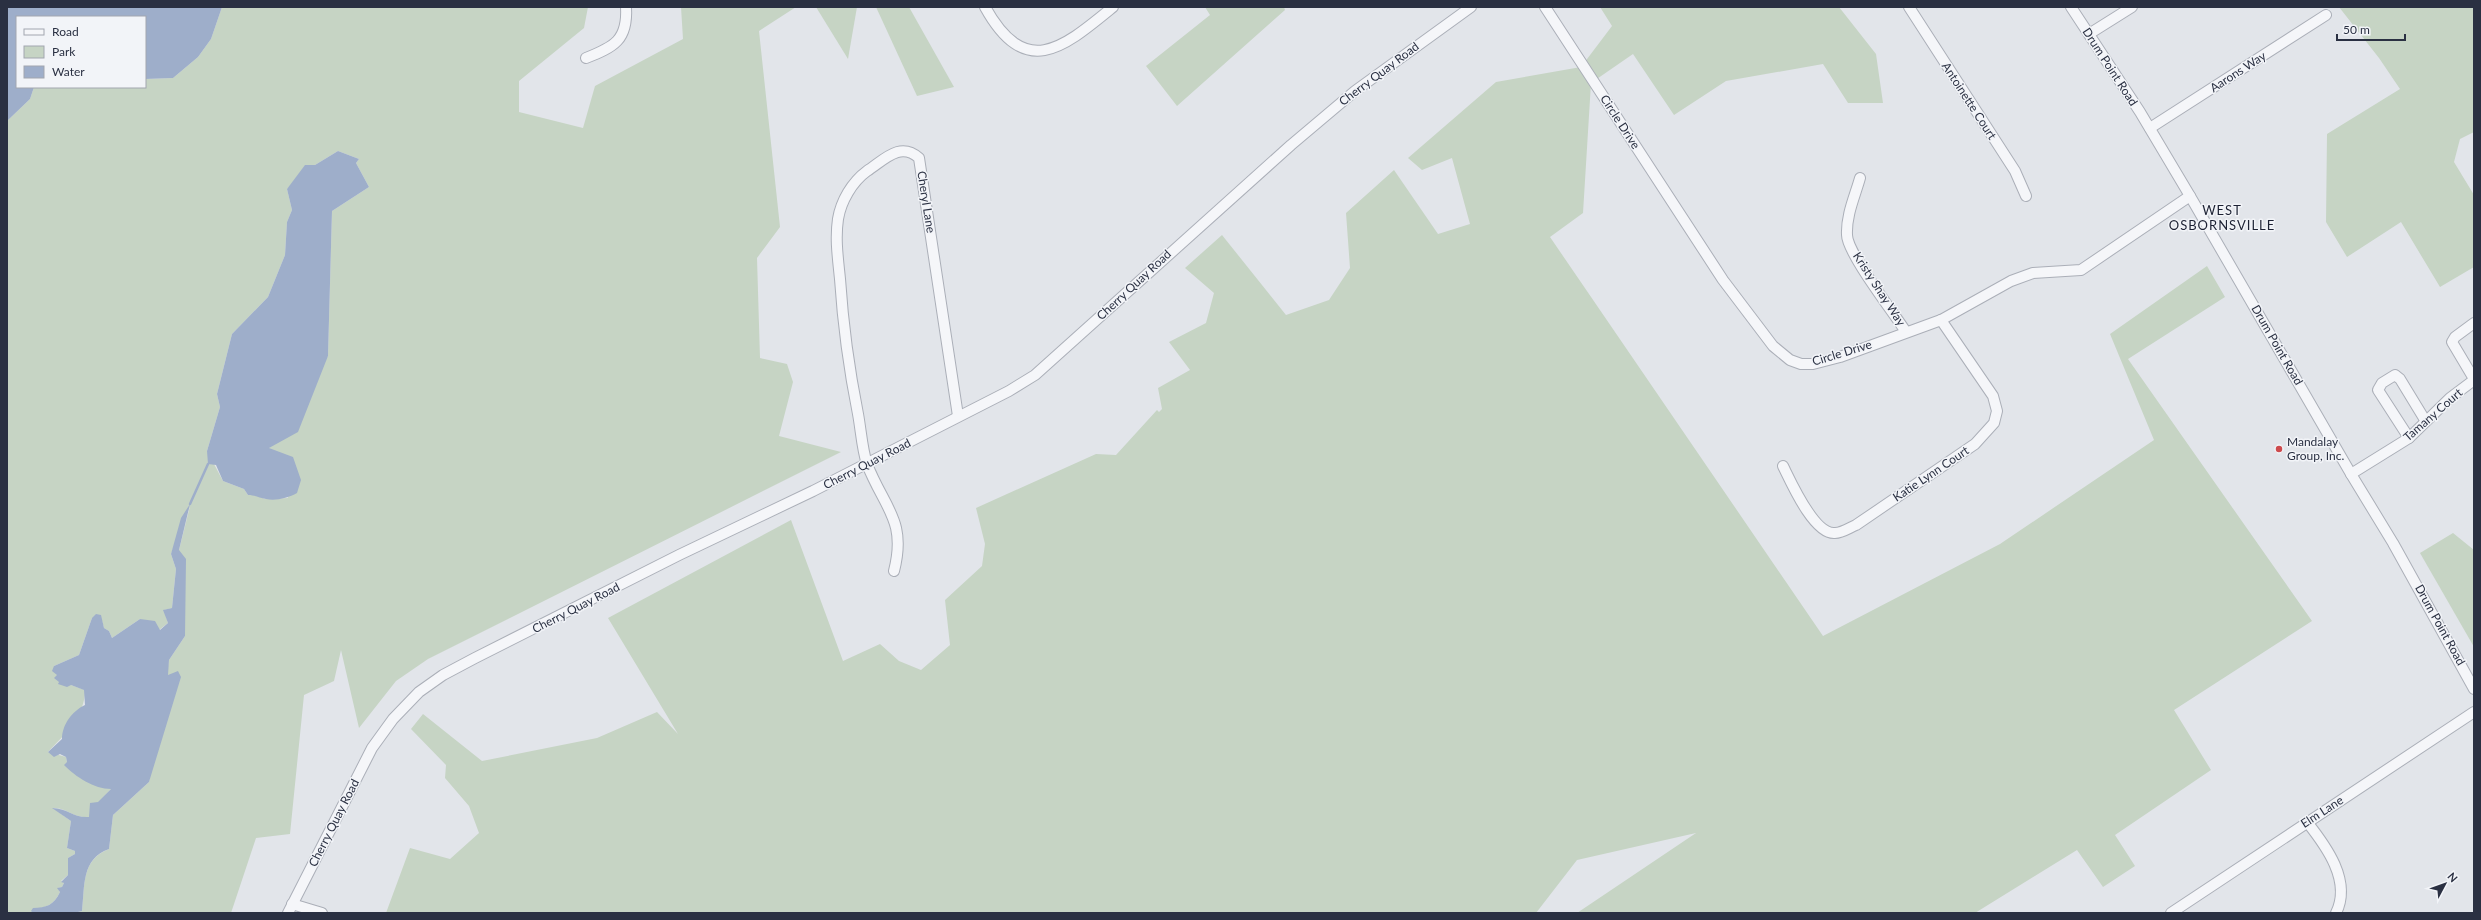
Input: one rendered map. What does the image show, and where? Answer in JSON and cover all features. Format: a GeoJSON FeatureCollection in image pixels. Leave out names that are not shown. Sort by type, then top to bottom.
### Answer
{"type":"FeatureCollection","features":[{"type":"Feature","properties":{"kind":"street"},"geometry":{"type":"LineString","coordinates":[[586,58],[610,48],[622,35],[626,22],[626,7]]}},
{"type":"Feature","properties":{"kind":"street"},"geometry":{"type":"LineString","coordinates":[[985,7],[997,28],[1004,36],[1028,49],[1040,50],[1058,48],[1071,41],[1113,7]]}},
{"type":"Feature","properties":{"kind":"street","name":"Cherry Quay Road"},"geometry":{"type":"LineString","coordinates":[[290,908],[372,748],[393,719],[419,692],[443,675],[475,658],[1010,391],[1035,374],[1291,144],[1355,91],[1471,7]]}},
{"type":"Feature","properties":{"kind":"street","name":"Circle Drive"},"geometry":{"type":"LineString","coordinates":[[1545,7],[1723,280],[1773,346],[1790,360],[1801,364],[1813,364],[1840,357],[1941,320],[2011,281],[2033,273],[2081,270],[2190,196]]}},
{"type":"Feature","properties":{"kind":"street","name":"Antoinette Court"},"geometry":{"type":"LineString","coordinates":[[1909,7],[2015,171],[2026,196]]}},
{"type":"Feature","properties":{"kind":"street","name":"Drum Point Road"},"geometry":{"type":"LineString","coordinates":[[2071,7],[2150,128],[2351,474],[2393,543],[2474,689]]}},
{"type":"Feature","properties":{"kind":"street"},"geometry":{"type":"LineString","coordinates":[[2089,34],[2132,7]]}},
{"type":"Feature","properties":{"kind":"street","name":"Aarons Way"},"geometry":{"type":"LineString","coordinates":[[2150,128],[2326,15]]}},
{"type":"Feature","properties":{"kind":"street","name":"Cheryl Lane"},"geometry":{"type":"LineString","coordinates":[[894,572],[899,549],[895,521],[867,463],[849,370],[842,310],[837,241],[838,218],[844,200],[863,174],[892,153],[902,151],[912,152],[919,158],[958,416]]}},
{"type":"Feature","properties":{"kind":"street","name":"Kristy Shay Way"},"geometry":{"type":"LineString","coordinates":[[1860,178],[1850,212],[1847,236],[1856,256],[1906,332]]}},
{"type":"Feature","properties":{"kind":"street","name":"Katie Lynn Court"},"geometry":{"type":"LineString","coordinates":[[1783,466],[1800,499],[1818,524],[1827,532],[1835,533],[1856,525],[1975,444],[1994,423],[1997,411],[1993,396],[1941,320]]}},
{"type":"Feature","properties":{"kind":"street"},"geometry":{"type":"LineString","coordinates":[[2474,323],[2454,337],[2452,342],[2474,379]]}},
{"type":"Feature","properties":{"kind":"street"},"geometry":{"type":"LineString","coordinates":[[2409,438],[2378,390],[2382,383],[2395,375],[2400,379],[2425,420]]}},
{"type":"Feature","properties":{"kind":"street","name":"Tamany Court"},"geometry":{"type":"LineString","coordinates":[[2351,474],[2409,438],[2425,420],[2474,379]]}},
{"type":"Feature","properties":{"kind":"street","name":"Elm Lane"},"geometry":{"type":"LineString","coordinates":[[2171,913],[2474,712]]}},
{"type":"Feature","properties":{"kind":"street"},"geometry":{"type":"LineString","coordinates":[[2307,822],[2320,838],[2337,868],[2340,893],[2336,913]]}},
{"type":"Feature","properties":{"kind":"street"},"geometry":{"type":"LineString","coordinates":[[290,908],[322,913]]}},
{"type":"Feature","properties":{"kind":"green space"},"geometry":{"type":"Polygon","coordinates":[[[222,7],[588,7],[584,28],[519,81],[519,112],[583,128],[595,86],[683,39],[681,7],[796,7],[759,31],[780,227],[757,258],[760,358],[787,364],[793,382],[779,436],[841,452],[428,659],[396,681],[359,728],[341,650],[334,681],[304,695],[290,834],[256,838],[231,913],[74,913],[82,911],[84,883],[89,867],[93,860],[109,849],[113,815],[149,782],[169,660],[185,636],[179,550],[190,506],[171,554],[176,569],[172,608],[164,610],[168,623],[159,630],[140,619],[112,638],[109,631],[104,628],[102,621],[92,618],[79,655],[54,666],[71,685],[85,690],[82,708],[78,716],[73,724],[48,752],[66,757],[67,762],[112,788],[98,803],[89,817],[78,816],[58,808],[53,808],[71,821],[67,848],[75,851],[75,854],[68,858],[68,875],[61,881],[64,883],[62,887],[58,888],[60,892],[58,896],[49,905],[42,908],[33,909],[33,913],[7,913],[7,121],[30,99],[34,88],[146,88],[146,79],[173,78],[198,57],[211,39],[222,7]],[[338,151],[315,165],[287,189],[292,210],[287,222],[285,255],[268,297],[232,334],[217,394],[220,407],[207,451],[223,481],[244,489],[248,495],[256,495],[265,499],[288,498],[269,448],[328,356],[332,211],[369,187],[356,163],[359,159],[338,151]]]}},
{"type":"Feature","properties":{"kind":"green space"},"geometry":{"type":"Polygon","coordinates":[[[816,7],[857,7],[848,59],[816,7]]]}},
{"type":"Feature","properties":{"kind":"green space"},"geometry":{"type":"Polygon","coordinates":[[[876,7],[909,7],[954,87],[917,96],[876,7]]]}},
{"type":"Feature","properties":{"kind":"green space"},"geometry":{"type":"Polygon","coordinates":[[[1205,7],[1284,7],[1285,10],[1177,106],[1146,66],[1210,15],[1205,7]]]}},
{"type":"Feature","properties":{"kind":"green space"},"geometry":{"type":"Polygon","coordinates":[[[1600,7],[1839,7],[1876,54],[1883,103],[1848,103],[1823,64],[1726,81],[1674,115],[1633,54],[1591,83],[1583,213],[1550,237],[1823,636],[2000,544],[2154,440],[2110,334],[2207,266],[2225,297],[2128,359],[2312,621],[2174,710],[2211,770],[2115,835],[2135,866],[2103,887],[2077,850],[1975,913],[1577,913],[1696,833],[1577,860],[1536,913],[386,913],[410,848],[450,859],[479,833],[469,806],[445,778],[446,765],[411,729],[423,714],[482,761],[597,738],[657,712],[678,734],[608,618],[791,520],[843,661],[880,644],[899,661],[921,670],[950,645],[945,600],[982,566],[985,544],[976,508],[1096,454],[1116,455],[1157,410],[1159,412],[1162,409],[1158,388],[1190,370],[1169,342],[1206,323],[1214,293],[1185,268],[1222,235],[1286,315],[1329,300],[1350,268],[1346,213],[1394,170],[1438,234],[1470,224],[1452,158],[1422,170],[1408,158],[1496,82],[1581,67],[1612,26],[1600,7]]]}},
{"type":"Feature","properties":{"kind":"green space"},"geometry":{"type":"Polygon","coordinates":[[[2339,7],[2474,7],[2474,132],[2460,139],[2454,162],[2474,195],[2474,267],[2440,287],[2401,222],[2347,257],[2326,222],[2327,134],[2400,89],[2379,58],[2339,7]]]}},
{"type":"Feature","properties":{"kind":"green space"},"geometry":{"type":"Polygon","coordinates":[[[2453,533],[2474,550],[2474,647],[2420,553],[2453,533]]]}},
{"type":"Feature","properties":{"kind":"water"},"geometry":{"type":"Polygon","coordinates":[[[7,7],[222,7],[211,39],[198,57],[173,78],[146,79],[146,16],[16,16],[16,88],[34,88],[30,99],[7,121],[7,7]]]}},
{"type":"Feature","properties":{"kind":"water"},"geometry":{"type":"Polygon","coordinates":[[[338,151],[359,159],[356,163],[369,187],[332,211],[328,356],[298,432],[269,448],[293,457],[301,480],[297,493],[286,498],[270,500],[264,499],[253,495],[248,495],[244,489],[223,481],[216,465],[208,464],[207,451],[220,407],[217,394],[232,334],[268,297],[285,255],[287,222],[292,210],[287,189],[305,165],[315,165],[338,151]]]}},
{"type":"Feature","properties":{"kind":"water"},"geometry":{"type":"Polygon","coordinates":[[[190,504],[179,550],[186,559],[185,636],[169,660],[168,675],[178,671],[181,677],[149,782],[113,815],[109,849],[93,859],[86,874],[82,911],[74,913],[33,913],[31,911],[33,908],[49,905],[58,896],[60,892],[57,888],[62,887],[64,883],[61,882],[68,875],[68,858],[75,854],[75,851],[67,848],[71,821],[52,808],[57,808],[83,817],[89,817],[90,803],[98,802],[111,789],[98,787],[86,782],[64,765],[67,762],[66,757],[60,754],[54,757],[48,752],[62,739],[62,734],[66,724],[72,715],[85,705],[84,690],[71,685],[67,687],[58,684],[59,682],[54,678],[57,675],[52,671],[54,666],[79,655],[92,618],[96,614],[101,615],[104,628],[109,631],[112,638],[140,619],[155,621],[160,630],[168,623],[163,610],[172,608],[176,569],[171,554],[181,518],[190,504]]]}},
{"type":"Feature","properties":{"kind":"waterway"},"geometry":{"type":"LineString","coordinates":[[190,504],[208,464]]}},
{"type":"Feature","properties":{"kind":"place","name":"Mandalay Group, Inc."},"geometry":{"type":"Point","coordinates":[2279,449]}},
{"type":"Feature","properties":{"kind":"district","name":"WEST OSBORNSVILLE"},"geometry":{"type":"Point","coordinates":[2222,218]}}]}
